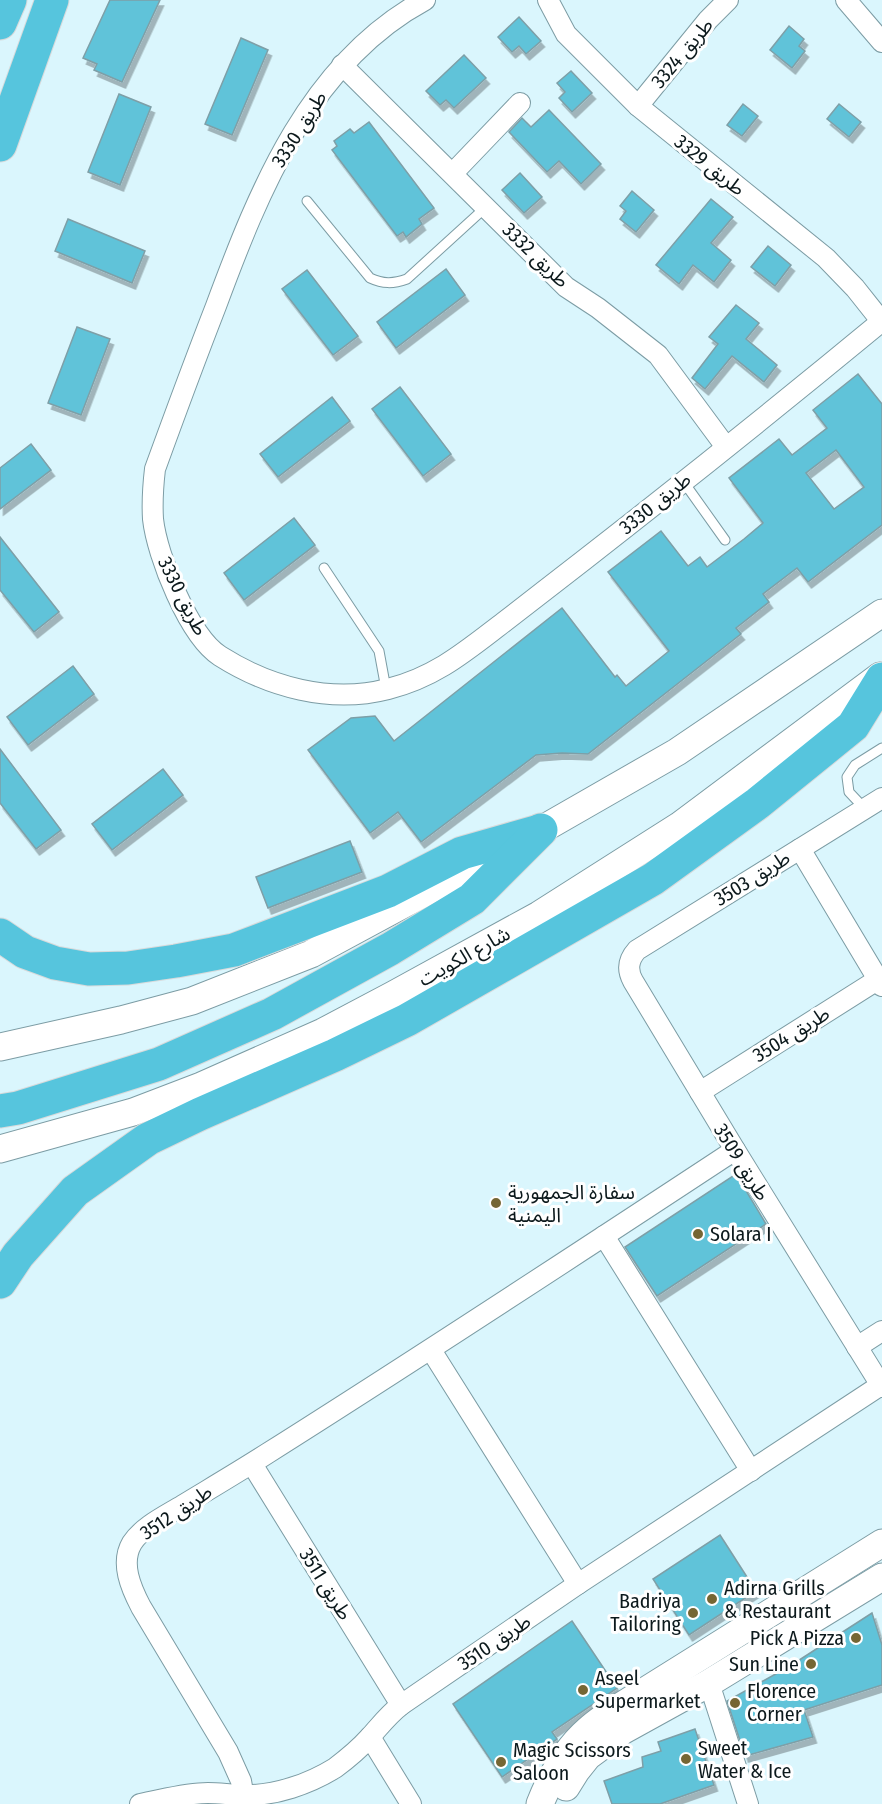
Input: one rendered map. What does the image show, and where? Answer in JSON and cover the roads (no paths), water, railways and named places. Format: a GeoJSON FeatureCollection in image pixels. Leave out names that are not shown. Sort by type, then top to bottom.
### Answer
{"type":"FeatureCollection","features":[{"type":"Feature","properties":{"kind":"highway"},"geometry":{"type":"LineString","coordinates":[[0,23],[10,0]]}},
{"type":"Feature","properties":{"kind":"highway"},"geometry":{"type":"LineString","coordinates":[[0,145],[52,0]]}},
{"type":"Feature","properties":{"kind":"highway"},"geometry":{"type":"LineString","coordinates":[[0,1282],[18,1255],[75,1191],[148,1139],[407,1020],[653,879],[758,803],[853,726],[882,677]]}},
{"type":"Feature","properties":{"kind":"highway"},"geometry":{"type":"LineString","coordinates":[[0,935],[25,952],[55,963],[88,969],[128,968],[199,957],[234,950],[388,891],[462,853],[541,830]]}},
{"type":"Feature","properties":{"kind":"highway"},"geometry":{"type":"LineString","coordinates":[[0,1111],[18,1108],[159,1064],[272,1014],[390,949],[472,899],[541,830]]}},
{"type":"Feature","properties":{"kind":"main road"},"geometry":{"type":"LineString","coordinates":[[0,1047],[121,1020],[192,1001],[311,954],[541,830],[677,752],[882,613]]}},
{"type":"Feature","properties":{"kind":"main road","name":"شارع الكويت"},"geometry":{"type":"LineString","coordinates":[[0,1149],[133,1113],[201,1086],[323,1032],[393,995],[539,915],[679,826],[882,677]]}},
{"type":"Feature","properties":{"kind":"main road"},"geometry":{"type":"LineString","coordinates":[[558,1804],[575,1742],[590,1728],[626,1703],[882,1543]]}},
{"type":"Feature","properties":{"kind":"main road"},"geometry":{"type":"LineString","coordinates":[[540,1804],[548,1784],[569,1765],[588,1756],[622,1731],[709,1683],[881,1580]]}},
{"type":"Feature","properties":{"kind":"street","name":"طريق 3330"},"geometry":{"type":"LineString","coordinates":[[425,0],[382,29],[342,65],[301,118],[265,185],[236,251],[156,469],[152,495],[153,520],[160,553],[193,626],[212,651],[241,669],[276,685],[317,693],[357,694],[386,690],[422,678],[454,660],[683,482],[882,321]]}},
{"type":"Feature","properties":{"kind":"street","name":"طريق 3329"},"geometry":{"type":"LineString","coordinates":[[548,0],[566,34],[638,106],[825,258],[855,288],[882,321]]}},
{"type":"Feature","properties":{"kind":"street","name":"طريق 3324"},"geometry":{"type":"LineString","coordinates":[[638,106],[708,20],[728,0]]}},
{"type":"Feature","properties":{"kind":"street"},"geometry":{"type":"LineString","coordinates":[[846,0],[882,42]]}},
{"type":"Feature","properties":{"kind":"street","name":"طريق 3332"},"geometry":{"type":"LineString","coordinates":[[342,65],[566,287],[598,308],[658,355],[726,447]]}},
{"type":"Feature","properties":{"kind":"street"},"geometry":{"type":"LineString","coordinates":[[453,173],[520,103]]}},
{"type":"Feature","properties":{"kind":"street","name":"طريق 3503"},"geometry":{"type":"LineString","coordinates":[[629,964],[632,955],[637,950],[882,798]]}},
{"type":"Feature","properties":{"kind":"street"},"geometry":{"type":"LineString","coordinates":[[800,849],[881,981]]}},
{"type":"Feature","properties":{"kind":"street","name":"طريق 3509"},"geometry":{"type":"LineString","coordinates":[[629,964],[629,974],[633,981],[881,1386]]}},
{"type":"Feature","properties":{"kind":"street","name":"طريق 3504"},"geometry":{"type":"LineString","coordinates":[[700,1092],[881,981]]}},
{"type":"Feature","properties":{"kind":"street","name":"طريق 3512"},"geometry":{"type":"LineString","coordinates":[[245,1800],[228,1752],[130,1586],[127,1570],[131,1544],[150,1526],[431,1350],[735,1150]]}},
{"type":"Feature","properties":{"kind":"street"},"geometry":{"type":"LineString","coordinates":[[604,1236],[751,1471]]}},
{"type":"Feature","properties":{"kind":"street"},"geometry":{"type":"LineString","coordinates":[[857,1347],[882,1331]]}},
{"type":"Feature","properties":{"kind":"street"},"geometry":{"type":"LineString","coordinates":[[431,1350],[578,1584]]}},
{"type":"Feature","properties":{"kind":"street","name":"طريق 3510"},"geometry":{"type":"LineString","coordinates":[[140,1804],[207,1793],[245,1800],[292,1788],[334,1768],[353,1754],[389,1714],[401,1705],[578,1584],[881,1386]]}},
{"type":"Feature","properties":{"kind":"street","name":"طريق 3511"},"geometry":{"type":"LineString","coordinates":[[252,1464],[401,1705]]}},
{"type":"Feature","properties":{"kind":"street"},"geometry":{"type":"LineString","coordinates":[[709,1683],[748,1804]]}},
{"type":"Feature","properties":{"kind":"street"},"geometry":{"type":"LineString","coordinates":[[370,1737],[411,1804]]}},
{"type":"Feature","properties":{"kind":"lane"},"geometry":{"type":"LineString","coordinates":[[307,201],[370,278],[394,284],[407,279],[486,207]]}},
{"type":"Feature","properties":{"kind":"lane"},"geometry":{"type":"LineString","coordinates":[[683,482],[724,540]]}},
{"type":"Feature","properties":{"kind":"lane"},"geometry":{"type":"LineString","coordinates":[[324,568],[379,651],[386,690]]}},
{"type":"Feature","properties":{"kind":"lane"},"geometry":{"type":"LineString","coordinates":[[865,809],[849,792],[846,777],[855,765],[882,748]]}},
{"type":"Feature","properties":{"kind":"place","name":"سفارة الجمهورية اليمنية"},"geometry":{"type":"Point","coordinates":[496,1203]}},
{"type":"Feature","properties":{"kind":"place","name":"Solara I"},"geometry":{"type":"Point","coordinates":[698,1234]}},
{"type":"Feature","properties":{"kind":"place","name":"Adirna Grills & Restaurant"},"geometry":{"type":"Point","coordinates":[712,1599]}},
{"type":"Feature","properties":{"kind":"place","name":"Badriya Tailoring"},"geometry":{"type":"Point","coordinates":[693,1613]}},
{"type":"Feature","properties":{"kind":"place","name":"Pick A Pizza"},"geometry":{"type":"Point","coordinates":[856,1638]}},
{"type":"Feature","properties":{"kind":"place","name":"Sun Line"},"geometry":{"type":"Point","coordinates":[811,1664]}},
{"type":"Feature","properties":{"kind":"place","name":"Aseel Supermarket"},"geometry":{"type":"Point","coordinates":[583,1690]}},
{"type":"Feature","properties":{"kind":"place","name":"Florence Corner"},"geometry":{"type":"Point","coordinates":[735,1703]}},
{"type":"Feature","properties":{"kind":"place","name":"Sweet Water & Ice"},"geometry":{"type":"Point","coordinates":[686,1759]}},
{"type":"Feature","properties":{"kind":"place","name":"Magic Scissors Saloon"},"geometry":{"type":"Point","coordinates":[501,1762]}}]}
